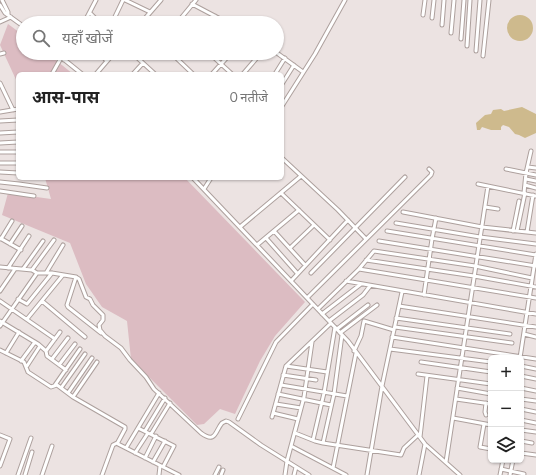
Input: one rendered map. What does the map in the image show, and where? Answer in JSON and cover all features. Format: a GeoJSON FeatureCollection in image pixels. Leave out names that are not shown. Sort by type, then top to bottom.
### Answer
{"type":"FeatureCollection","features":[{"type":"Feature","properties":{"kind":"street"},"geometry":{"type":"LineString","coordinates":[[2,0],[9,16]]}},
{"type":"Feature","properties":{"kind":"street"},"geometry":{"type":"LineString","coordinates":[[88,16],[96,0]]}},
{"type":"Feature","properties":{"kind":"street"},"geometry":{"type":"LineString","coordinates":[[116,16],[124,0],[150,12]]}},
{"type":"Feature","properties":{"kind":"street"},"geometry":{"type":"LineString","coordinates":[[147,16],[161,0]]}},
{"type":"Feature","properties":{"kind":"street"},"geometry":{"type":"LineString","coordinates":[[183,16],[196,0]]}},
{"type":"Feature","properties":{"kind":"street"},"geometry":{"type":"LineString","coordinates":[[284,103],[345,0]]}},
{"type":"Feature","properties":{"kind":"street"},"geometry":{"type":"LineString","coordinates":[[424,15],[425,0]]}},
{"type":"Feature","properties":{"kind":"street"},"geometry":{"type":"LineString","coordinates":[[432,18],[434,0]]}},
{"type":"Feature","properties":{"kind":"street"},"geometry":{"type":"LineString","coordinates":[[442,25],[444,0]]}},
{"type":"Feature","properties":{"kind":"street"},"geometry":{"type":"LineString","coordinates":[[451,33],[454,0]]}},
{"type":"Feature","properties":{"kind":"street"},"geometry":{"type":"LineString","coordinates":[[461,39],[464,0]]}},
{"type":"Feature","properties":{"kind":"street"},"geometry":{"type":"LineString","coordinates":[[466,46],[470,0]]}},
{"type":"Feature","properties":{"kind":"street"},"geometry":{"type":"LineString","coordinates":[[476,51],[480,0]]}},
{"type":"Feature","properties":{"kind":"street"},"geometry":{"type":"LineString","coordinates":[[483,56],[489,0]]}},
{"type":"Feature","properties":{"kind":"street"},"geometry":{"type":"LineString","coordinates":[[192,4],[215,16]]}},
{"type":"Feature","properties":{"kind":"street"},"geometry":{"type":"LineString","coordinates":[[0,5],[5,13],[16,21]]}},
{"type":"Feature","properties":{"kind":"street"},"geometry":{"type":"LineString","coordinates":[[90,13],[93,16]]}},
{"type":"Feature","properties":{"kind":"street"},"geometry":{"type":"LineString","coordinates":[[0,22],[9,16]]}},
{"type":"Feature","properties":{"kind":"street"},"geometry":{"type":"LineString","coordinates":[[0,54],[4,53]]}},
{"type":"Feature","properties":{"kind":"street"},"geometry":{"type":"LineString","coordinates":[[285,58],[303,72]]}},
{"type":"Feature","properties":{"kind":"street"},"geometry":{"type":"LineString","coordinates":[[53,72],[62,60]]}},
{"type":"Feature","properties":{"kind":"street"},"geometry":{"type":"LineString","coordinates":[[64,60],[79,72]]}},
{"type":"Feature","properties":{"kind":"street"},"geometry":{"type":"LineString","coordinates":[[140,60],[153,72]]}},
{"type":"Feature","properties":{"kind":"street"},"geometry":{"type":"LineString","coordinates":[[179,60],[189,70]]}},
{"type":"Feature","properties":{"kind":"street"},"geometry":{"type":"LineString","coordinates":[[217,60],[230,72]]}},
{"type":"Feature","properties":{"kind":"street"},"geometry":{"type":"LineString","coordinates":[[214,72],[225,60]]}},
{"type":"Feature","properties":{"kind":"street"},"geometry":{"type":"LineString","coordinates":[[245,72],[255,60]]}},
{"type":"Feature","properties":{"kind":"street"},"geometry":{"type":"LineString","coordinates":[[276,72],[284,60]]}},
{"type":"Feature","properties":{"kind":"street"},"geometry":{"type":"LineString","coordinates":[[98,72],[107,61]]}},
{"type":"Feature","properties":{"kind":"street"},"geometry":{"type":"LineString","coordinates":[[135,72],[143,63]]}},
{"type":"Feature","properties":{"kind":"street"},"geometry":{"type":"LineString","coordinates":[[284,81],[294,65]]}},
{"type":"Feature","properties":{"kind":"street"},"geometry":{"type":"LineString","coordinates":[[0,83],[13,110]]}},
{"type":"Feature","properties":{"kind":"street"},"geometry":{"type":"LineString","coordinates":[[0,112],[16,109]]}},
{"type":"Feature","properties":{"kind":"street"},"geometry":{"type":"LineString","coordinates":[[0,121],[16,120]]}},
{"type":"Feature","properties":{"kind":"street"},"geometry":{"type":"LineString","coordinates":[[0,133],[16,132]]}},
{"type":"Feature","properties":{"kind":"street"},"geometry":{"type":"LineString","coordinates":[[0,143],[16,142]]}},
{"type":"Feature","properties":{"kind":"street"},"geometry":{"type":"LineString","coordinates":[[515,231],[524,193],[526,173],[531,151],[536,152]]}},
{"type":"Feature","properties":{"kind":"street"},"geometry":{"type":"LineString","coordinates":[[0,152],[16,152]]}},
{"type":"Feature","properties":{"kind":"street"},"geometry":{"type":"LineString","coordinates":[[284,160],[366,239]]}},
{"type":"Feature","properties":{"kind":"street"},"geometry":{"type":"LineString","coordinates":[[0,163],[16,163]]}},
{"type":"Feature","properties":{"kind":"street"},"geometry":{"type":"LineString","coordinates":[[528,167],[536,168]]}},
{"type":"Feature","properties":{"kind":"street"},"geometry":{"type":"LineString","coordinates":[[308,298],[431,175],[432,172],[429,169]]}},
{"type":"Feature","properties":{"kind":"street"},"geometry":{"type":"LineString","coordinates":[[506,169],[536,175]]}},
{"type":"Feature","properties":{"kind":"street"},"geometry":{"type":"LineString","coordinates":[[0,172],[16,173]]}},
{"type":"Feature","properties":{"kind":"street"},"geometry":{"type":"LineString","coordinates":[[240,228],[301,176]]}},
{"type":"Feature","properties":{"kind":"street"},"geometry":{"type":"LineString","coordinates":[[311,273],[405,177]]}},
{"type":"Feature","properties":{"kind":"street"},"geometry":{"type":"LineString","coordinates":[[526,179],[536,181]]}},
{"type":"Feature","properties":{"kind":"street"},"geometry":{"type":"LineString","coordinates":[[195,180],[336,328],[419,437],[460,475]]}},
{"type":"Feature","properties":{"kind":"street"},"geometry":{"type":"LineString","coordinates":[[204,189],[210,180]]}},
{"type":"Feature","properties":{"kind":"street"},"geometry":{"type":"LineString","coordinates":[[0,182],[47,188]]}},
{"type":"Feature","properties":{"kind":"street"},"geometry":{"type":"LineString","coordinates":[[478,184],[534,195],[527,232]]}},
{"type":"Feature","properties":{"kind":"street"},"geometry":{"type":"LineString","coordinates":[[446,462],[488,186]]}},
{"type":"Feature","properties":{"kind":"street"},"geometry":{"type":"LineString","coordinates":[[525,186],[536,188]]}},
{"type":"Feature","properties":{"kind":"street"},"geometry":{"type":"LineString","coordinates":[[0,191],[34,196]]}},
{"type":"Feature","properties":{"kind":"street"},"geometry":{"type":"LineString","coordinates":[[281,193],[330,240]]}},
{"type":"Feature","properties":{"kind":"street"},"geometry":{"type":"LineString","coordinates":[[515,231],[519,201]]}},
{"type":"Feature","properties":{"kind":"street"},"geometry":{"type":"LineString","coordinates":[[485,207],[498,209]]}},
{"type":"Feature","properties":{"kind":"street"},"geometry":{"type":"LineString","coordinates":[[257,245],[299,210]]}},
{"type":"Feature","properties":{"kind":"street"},"geometry":{"type":"LineString","coordinates":[[403,212],[482,227],[536,233]]}},
{"type":"Feature","properties":{"kind":"street"},"geometry":{"type":"LineString","coordinates":[[424,295],[436,218]]}},
{"type":"Feature","properties":{"kind":"street"},"geometry":{"type":"LineString","coordinates":[[290,280],[348,220]]}},
{"type":"Feature","properties":{"kind":"street"},"geometry":{"type":"LineString","coordinates":[[12,221],[1,238],[21,250]]}},
{"type":"Feature","properties":{"kind":"street"},"geometry":{"type":"LineString","coordinates":[[396,223],[480,237],[536,244]]}},
{"type":"Feature","properties":{"kind":"street"},"geometry":{"type":"LineString","coordinates":[[290,248],[314,225]]}},
{"type":"Feature","properties":{"kind":"street"},"geometry":{"type":"LineString","coordinates":[[10,244],[22,226]]}},
{"type":"Feature","properties":{"kind":"street"},"geometry":{"type":"LineString","coordinates":[[274,231],[306,265]]}},
{"type":"Feature","properties":{"kind":"street"},"geometry":{"type":"LineString","coordinates":[[387,231],[478,247],[536,255],[534,277],[531,286],[520,355]]}},
{"type":"Feature","properties":{"kind":"street"},"geometry":{"type":"LineString","coordinates":[[8,268],[29,236]]}},
{"type":"Feature","properties":{"kind":"street"},"geometry":{"type":"LineString","coordinates":[[266,238],[297,274]]}},
{"type":"Feature","properties":{"kind":"street"},"geometry":{"type":"LineString","coordinates":[[32,270],[54,240]]}},
{"type":"Feature","properties":{"kind":"street"},"geometry":{"type":"LineString","coordinates":[[23,269],[42,241]]}},
{"type":"Feature","properties":{"kind":"street"},"geometry":{"type":"LineString","coordinates":[[379,241],[535,266]]}},
{"type":"Feature","properties":{"kind":"street"},"geometry":{"type":"LineString","coordinates":[[46,273],[63,245]]}},
{"type":"Feature","properties":{"kind":"street"},"geometry":{"type":"LineString","coordinates":[[318,309],[359,269],[374,251],[475,266],[534,277]]}},
{"type":"Feature","properties":{"kind":"street"},"geometry":{"type":"LineString","coordinates":[[366,260],[536,287]]}},
{"type":"Feature","properties":{"kind":"street"},"geometry":{"type":"LineString","coordinates":[[0,267],[32,270],[37,273],[52,273],[76,277],[79,279],[86,297],[90,299],[93,305],[104,317],[100,323],[100,328],[105,336]]}},
{"type":"Feature","properties":{"kind":"street"},"geometry":{"type":"LineString","coordinates":[[0,291],[15,268]]}},
{"type":"Feature","properties":{"kind":"street"},"geometry":{"type":"LineString","coordinates":[[359,269],[536,298]]}},
{"type":"Feature","properties":{"kind":"street"},"geometry":{"type":"LineString","coordinates":[[0,326],[1,322],[37,273]]}},
{"type":"Feature","properties":{"kind":"street"},"geometry":{"type":"LineString","coordinates":[[18,299],[27,304],[52,273]]}},
{"type":"Feature","properties":{"kind":"street"},"geometry":{"type":"LineString","coordinates":[[27,319],[64,275]]}},
{"type":"Feature","properties":{"kind":"street"},"geometry":{"type":"LineString","coordinates":[[76,277],[67,305],[68,307],[122,350],[146,377],[154,389],[205,436],[214,436],[222,422],[229,422],[260,445],[307,475]]}},
{"type":"Feature","properties":{"kind":"street"},"geometry":{"type":"LineString","coordinates":[[346,281],[402,292],[536,314]]}},
{"type":"Feature","properties":{"kind":"street"},"geometry":{"type":"LineString","coordinates":[[322,314],[361,284]]}},
{"type":"Feature","properties":{"kind":"street"},"geometry":{"type":"LineString","coordinates":[[298,419],[273,415],[286,366],[312,342],[330,322],[363,295],[370,286]]}},
{"type":"Feature","properties":{"kind":"street"},"geometry":{"type":"LineString","coordinates":[[367,475],[382,387],[402,292]]}},
{"type":"Feature","properties":{"kind":"street"},"geometry":{"type":"LineString","coordinates":[[0,301],[55,339]]}},
{"type":"Feature","properties":{"kind":"street"},"geometry":{"type":"LineString","coordinates":[[42,301],[85,337]]}},
{"type":"Feature","properties":{"kind":"street"},"geometry":{"type":"LineString","coordinates":[[238,419],[276,342],[313,304]]}},
{"type":"Feature","properties":{"kind":"street"},"geometry":{"type":"LineString","coordinates":[[313,440],[322,404],[336,328],[368,305]]}},
{"type":"Feature","properties":{"kind":"street"},"geometry":{"type":"LineString","coordinates":[[323,443],[334,394],[341,334],[377,305]]}},
{"type":"Feature","properties":{"kind":"street"},"geometry":{"type":"LineString","coordinates":[[399,306],[536,327]]}},
{"type":"Feature","properties":{"kind":"street"},"geometry":{"type":"LineString","coordinates":[[396,318],[510,334]]}},
{"type":"Feature","properties":{"kind":"street"},"geometry":{"type":"LineString","coordinates":[[333,468],[355,352],[361,336],[364,321],[394,328],[512,343]]}},
{"type":"Feature","properties":{"kind":"street"},"geometry":{"type":"LineString","coordinates":[[1,322],[35,342],[46,351],[47,356],[66,370]]}},
{"type":"Feature","properties":{"kind":"street"},"geometry":{"type":"LineString","coordinates":[[6,353],[19,332]]}},
{"type":"Feature","properties":{"kind":"street"},"geometry":{"type":"LineString","coordinates":[[46,351],[60,332]]}},
{"type":"Feature","properties":{"kind":"street"},"geometry":{"type":"LineString","coordinates":[[524,334],[536,337]]}},
{"type":"Feature","properties":{"kind":"street"},"geometry":{"type":"LineString","coordinates":[[392,337],[509,355]]}},
{"type":"Feature","properties":{"kind":"street"},"geometry":{"type":"LineString","coordinates":[[52,359],[68,338]]}},
{"type":"Feature","properties":{"kind":"street"},"geometry":{"type":"LineString","coordinates":[[21,361],[35,342]]}},
{"type":"Feature","properties":{"kind":"street"},"geometry":{"type":"LineString","coordinates":[[285,475],[287,461],[303,400],[312,342]]}},
{"type":"Feature","properties":{"kind":"street"},"geometry":{"type":"LineString","coordinates":[[59,365],[75,344]]}},
{"type":"Feature","properties":{"kind":"street"},"geometry":{"type":"LineString","coordinates":[[26,366],[40,346]]}},
{"type":"Feature","properties":{"kind":"street"},"geometry":{"type":"LineString","coordinates":[[0,350],[21,361],[26,366],[28,372],[42,382],[54,387],[80,349]]}},
{"type":"Feature","properties":{"kind":"street"},"geometry":{"type":"LineString","coordinates":[[390,349],[488,362]]}},
{"type":"Feature","properties":{"kind":"street"},"geometry":{"type":"LineString","coordinates":[[61,388],[85,354]]}},
{"type":"Feature","properties":{"kind":"street"},"geometry":{"type":"LineString","coordinates":[[68,393],[92,358]]}},
{"type":"Feature","properties":{"kind":"street"},"geometry":{"type":"LineString","coordinates":[[524,358],[536,359]]}},
{"type":"Feature","properties":{"kind":"street"},"geometry":{"type":"LineString","coordinates":[[73,396],[97,362]]}},
{"type":"Feature","properties":{"kind":"street"},"geometry":{"type":"LineString","coordinates":[[421,362],[488,372]]}},
{"type":"Feature","properties":{"kind":"street"},"geometry":{"type":"LineString","coordinates":[[286,366],[327,372]]}},
{"type":"Feature","properties":{"kind":"street"},"geometry":{"type":"LineString","coordinates":[[524,367],[536,369]]}},
{"type":"Feature","properties":{"kind":"street"},"geometry":{"type":"LineString","coordinates":[[418,374],[488,384]]}},
{"type":"Feature","properties":{"kind":"street"},"geometry":{"type":"LineString","coordinates":[[283,375],[316,380]]}},
{"type":"Feature","properties":{"kind":"street"},"geometry":{"type":"LineString","coordinates":[[295,433],[323,443],[401,455],[404,448],[419,437],[427,376]]}},
{"type":"Feature","properties":{"kind":"street"},"geometry":{"type":"LineString","coordinates":[[524,377],[536,379]]}},
{"type":"Feature","properties":{"kind":"street"},"geometry":{"type":"LineString","coordinates":[[55,385],[125,427],[118,443],[113,445],[102,475]]}},
{"type":"Feature","properties":{"kind":"street"},"geometry":{"type":"LineString","coordinates":[[281,385],[347,396]]}},
{"type":"Feature","properties":{"kind":"street"},"geometry":{"type":"LineString","coordinates":[[457,388],[488,393]]}},
{"type":"Feature","properties":{"kind":"street"},"geometry":{"type":"LineString","coordinates":[[524,389],[536,391]]}},
{"type":"Feature","properties":{"kind":"street"},"geometry":{"type":"LineString","coordinates":[[126,448],[159,393]]}},
{"type":"Feature","properties":{"kind":"street"},"geometry":{"type":"LineString","coordinates":[[278,394],[331,405]]}},
{"type":"Feature","properties":{"kind":"street"},"geometry":{"type":"LineString","coordinates":[[136,453],[148,433],[165,398]]}},
{"type":"Feature","properties":{"kind":"street"},"geometry":{"type":"LineString","coordinates":[[456,399],[486,404],[486,415]]}},
{"type":"Feature","properties":{"kind":"street"},"geometry":{"type":"LineString","coordinates":[[524,399],[536,401]]}},
{"type":"Feature","properties":{"kind":"street"},"geometry":{"type":"LineString","coordinates":[[148,433],[170,403]]}},
{"type":"Feature","properties":{"kind":"street"},"geometry":{"type":"LineString","coordinates":[[276,404],[301,408]]}},
{"type":"Feature","properties":{"kind":"street"},"geometry":{"type":"LineString","coordinates":[[524,410],[536,412]]}},
{"type":"Feature","properties":{"kind":"street"},"geometry":{"type":"LineString","coordinates":[[453,418],[488,425]]}},
{"type":"Feature","properties":{"kind":"street"},"geometry":{"type":"LineString","coordinates":[[524,420],[536,422]]}},
{"type":"Feature","properties":{"kind":"street"},"geometry":{"type":"LineString","coordinates":[[484,424],[480,447],[488,448]]}},
{"type":"Feature","properties":{"kind":"street"},"geometry":{"type":"LineString","coordinates":[[138,428],[174,446],[162,466],[159,475]]}},
{"type":"Feature","properties":{"kind":"street"},"geometry":{"type":"LineString","coordinates":[[524,430],[536,432]]}},
{"type":"Feature","properties":{"kind":"street"},"geometry":{"type":"LineString","coordinates":[[0,435],[10,439],[0,466]]}},
{"type":"Feature","properties":{"kind":"street"},"geometry":{"type":"LineString","coordinates":[[145,458],[156,436]]}},
{"type":"Feature","properties":{"kind":"street"},"geometry":{"type":"LineString","coordinates":[[18,475],[31,438]]}},
{"type":"Feature","properties":{"kind":"street"},"geometry":{"type":"LineString","coordinates":[[153,462],[165,441]]}},
{"type":"Feature","properties":{"kind":"street"},"geometry":{"type":"LineString","coordinates":[[524,442],[532,443]]}},
{"type":"Feature","properties":{"kind":"street"},"geometry":{"type":"LineString","coordinates":[[118,443],[179,475]]}},
{"type":"Feature","properties":{"kind":"street"},"geometry":{"type":"LineString","coordinates":[[419,475],[425,444]]}},
{"type":"Feature","properties":{"kind":"street"},"geometry":{"type":"LineString","coordinates":[[42,475],[52,446]]}},
{"type":"Feature","properties":{"kind":"street"},"geometry":{"type":"LineString","coordinates":[[291,446],[346,475]]}},
{"type":"Feature","properties":{"kind":"street"},"geometry":{"type":"LineString","coordinates":[[25,475],[32,452]]}},
{"type":"Feature","properties":{"kind":"street"},"geometry":{"type":"LineString","coordinates":[[524,453],[536,455]]}},
{"type":"Feature","properties":{"kind":"street"},"geometry":{"type":"LineString","coordinates":[[500,475],[502,463]]}},
{"type":"Feature","properties":{"kind":"street"},"geometry":{"type":"LineString","coordinates":[[510,473],[512,463]]}},
{"type":"Feature","properties":{"kind":"street"},"geometry":{"type":"LineString","coordinates":[[162,466],[171,475]]}},
{"type":"Feature","properties":{"kind":"street"},"geometry":{"type":"LineString","coordinates":[[215,475],[218,467]]}},
{"type":"Feature","properties":{"kind":"street"},"geometry":{"type":"LineString","coordinates":[[294,475],[296,467]]}},
{"type":"Feature","properties":{"kind":"street"},"geometry":{"type":"LineString","coordinates":[[501,469],[510,473],[524,474]]}},
{"type":"Feature","properties":{"kind":"street"},"geometry":{"type":"LineString","coordinates":[[221,475],[223,470]]}},
{"type":"Feature","properties":{"kind":"shaded area"},"geometry":{"type":"Polygon","coordinates":[[[520,15],[529,19],[533,28],[529,37],[520,41],[511,37],[507,28],[511,19],[520,15]]]}},
{"type":"Feature","properties":{"kind":"shaded area"},"geometry":{"type":"Polygon","coordinates":[[[8,24],[16,30],[16,60],[56,60],[71,72],[16,72],[16,80],[0,45],[8,24]]]}},
{"type":"Feature","properties":{"kind":"shaded area"},"geometry":{"type":"Polygon","coordinates":[[[522,107],[536,114],[536,133],[525,138],[515,134],[509,127],[503,125],[501,130],[491,130],[482,127],[480,130],[477,130],[476,123],[485,115],[491,114],[493,110],[501,109],[504,111],[522,107]]]}},
{"type":"Feature","properties":{"kind":"shaded area"},"geometry":{"type":"Polygon","coordinates":[[[46,180],[187,180],[305,302],[275,336],[260,361],[235,414],[220,409],[204,424],[197,425],[131,359],[127,321],[102,307],[86,284],[70,243],[2,215],[8,193],[51,199],[46,180]]]}}]}
